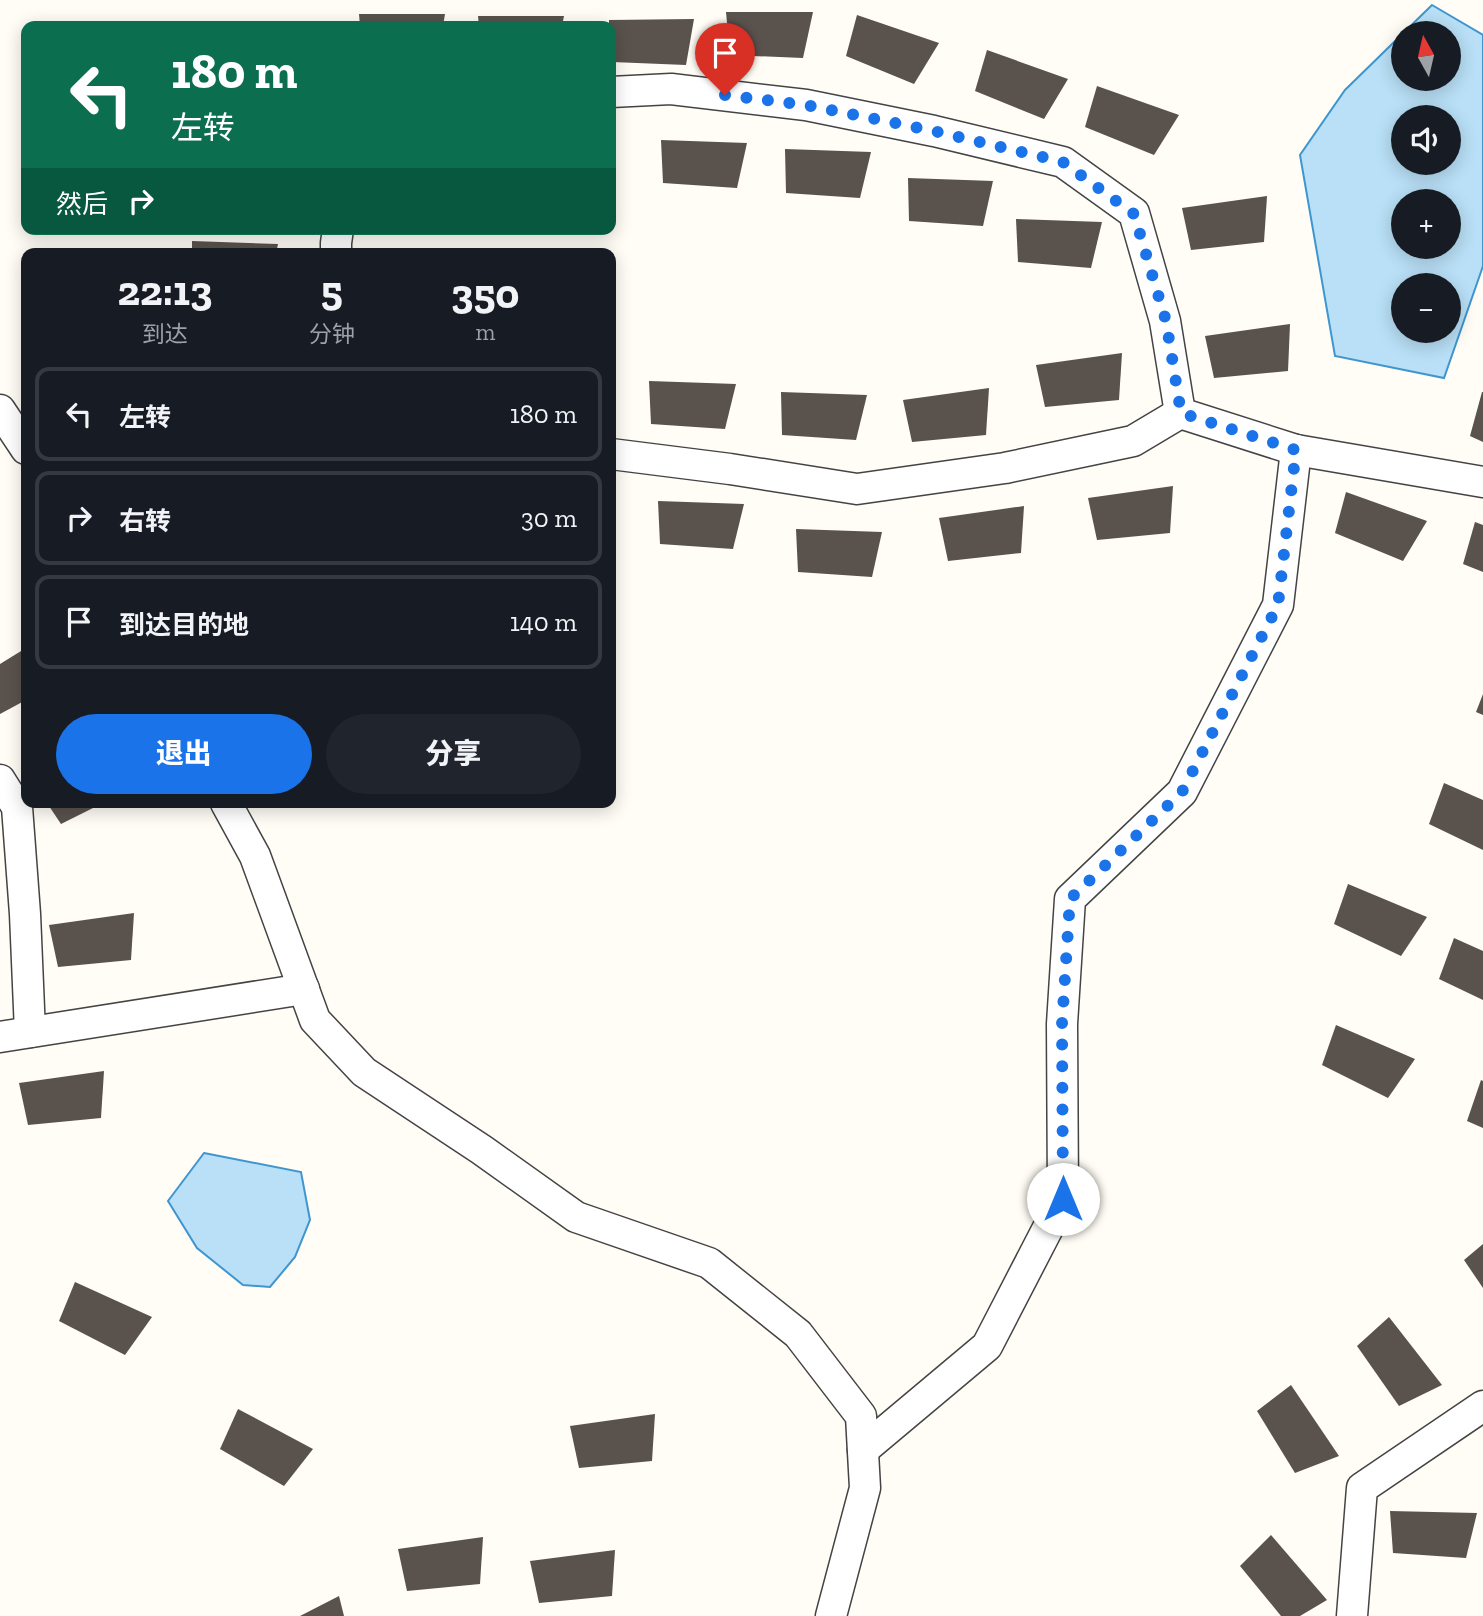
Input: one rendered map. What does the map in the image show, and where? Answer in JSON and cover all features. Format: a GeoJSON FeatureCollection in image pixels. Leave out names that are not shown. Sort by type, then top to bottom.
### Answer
{"type":"FeatureCollection","features":[{"type":"Feature","properties":{"kind":"street"},"geometry":{"type":"LineString","coordinates":[[616,92],[671,89],[806,105],[934,131],[1063,162],[1134,214],[1166,321],[1181,413]]}},
{"type":"Feature","properties":{"kind":"street"},"geometry":{"type":"LineString","coordinates":[[0,410],[21,442]]}},
{"type":"Feature","properties":{"kind":"street"},"geometry":{"type":"LineString","coordinates":[[616,455],[857,489],[1005,468],[1133,441],[1181,413],[1296,450],[1483,482]]}},
{"type":"Feature","properties":{"kind":"street"},"geometry":{"type":"LineString","coordinates":[[863,1450],[987,1346],[1063,1199],[1062,1024],[1070,899],[1182,792],[1278,605],[1296,450]]}},
{"type":"Feature","properties":{"kind":"street"},"geometry":{"type":"LineString","coordinates":[[0,780],[17,807],[26,914],[30,1032]]}},
{"type":"Feature","properties":{"kind":"street"},"geometry":{"type":"LineString","coordinates":[[229,808],[255,856],[315,1020],[363,1072],[482,1150],[576,1217],[709,1263],[798,1334],[860,1416],[865,1488],[831,1616]]}},
{"type":"Feature","properties":{"kind":"street"},"geometry":{"type":"LineString","coordinates":[[0,1037],[304,989]]}},
{"type":"Feature","properties":{"kind":"street"},"geometry":{"type":"LineString","coordinates":[[1352,1616],[1362,1488],[1483,1406]]}},
{"type":"Feature","properties":{"kind":"water"},"geometry":{"type":"Polygon","coordinates":[[[1432,5],[1459,21],[1416,21],[1432,5]]]}},
{"type":"Feature","properties":{"kind":"water"},"geometry":{"type":"Polygon","coordinates":[[[1461,22],[1483,35],[1483,266],[1461,329],[1461,273],[1391,273],[1391,343],[1456,343],[1444,378],[1335,356],[1300,155],[1345,90],[1391,45],[1391,91],[1461,91],[1461,22]]]}},
{"type":"Feature","properties":{"kind":"water"},"geometry":{"type":"Polygon","coordinates":[[[204,1153],[301,1172],[310,1220],[295,1257],[270,1287],[243,1285],[197,1248],[168,1201],[204,1153]]]}},
{"type":"Feature","properties":{"kind":"building"},"geometry":{"type":"Polygon","coordinates":[[[726,12],[813,12],[803,58],[730,55],[726,12]]]}},
{"type":"Feature","properties":{"kind":"building"},"geometry":{"type":"Polygon","coordinates":[[[359,14],[445,14],[444,21],[360,21],[359,14]]]}},
{"type":"Feature","properties":{"kind":"building"},"geometry":{"type":"Polygon","coordinates":[[[857,15],[939,43],[914,84],[846,56],[857,15]]]}},
{"type":"Feature","properties":{"kind":"building"},"geometry":{"type":"Polygon","coordinates":[[[478,16],[564,16],[563,21],[478,21],[478,16]]]}},
{"type":"Feature","properties":{"kind":"building"},"geometry":{"type":"Polygon","coordinates":[[[694,19],[686,65],[616,62],[616,21],[609,20],[694,19]]]}},
{"type":"Feature","properties":{"kind":"building"},"geometry":{"type":"Polygon","coordinates":[[[987,50],[1068,79],[1044,119],[975,91],[987,50]]]}},
{"type":"Feature","properties":{"kind":"building"},"geometry":{"type":"Polygon","coordinates":[[[1097,86],[1179,115],[1154,155],[1085,127],[1097,86]]]}},
{"type":"Feature","properties":{"kind":"building"},"geometry":{"type":"Polygon","coordinates":[[[661,140],[747,143],[737,188],[663,183],[661,140]]]}},
{"type":"Feature","properties":{"kind":"building"},"geometry":{"type":"Polygon","coordinates":[[[785,149],[871,152],[860,198],[786,193],[785,149]]]}},
{"type":"Feature","properties":{"kind":"building"},"geometry":{"type":"Polygon","coordinates":[[[908,178],[993,181],[983,226],[909,221],[908,178]]]}},
{"type":"Feature","properties":{"kind":"building"},"geometry":{"type":"Polygon","coordinates":[[[1267,196],[1264,242],[1191,250],[1182,208],[1267,196]]]}},
{"type":"Feature","properties":{"kind":"building"},"geometry":{"type":"Polygon","coordinates":[[[1016,219],[1102,222],[1091,268],[1018,262],[1016,219]]]}},
{"type":"Feature","properties":{"kind":"building"},"geometry":{"type":"Polygon","coordinates":[[[192,241],[278,244],[277,248],[192,248],[192,241]]]}},
{"type":"Feature","properties":{"kind":"building"},"geometry":{"type":"Polygon","coordinates":[[[1290,324],[1288,371],[1214,378],[1205,336],[1290,324]]]}},
{"type":"Feature","properties":{"kind":"building"},"geometry":{"type":"Polygon","coordinates":[[[1122,353],[1119,400],[1045,407],[1036,365],[1122,353]]]}},
{"type":"Feature","properties":{"kind":"building"},"geometry":{"type":"Polygon","coordinates":[[[649,381],[736,384],[725,429],[651,424],[649,381]]]}},
{"type":"Feature","properties":{"kind":"building"},"geometry":{"type":"Polygon","coordinates":[[[989,388],[986,435],[912,442],[903,400],[989,388]]]}},
{"type":"Feature","properties":{"kind":"building"},"geometry":{"type":"Polygon","coordinates":[[[781,392],[867,395],[856,440],[782,435],[781,392]]]}},
{"type":"Feature","properties":{"kind":"building"},"geometry":{"type":"Polygon","coordinates":[[[1483,392],[1483,442],[1470,436],[1483,392]]]}},
{"type":"Feature","properties":{"kind":"building"},"geometry":{"type":"Polygon","coordinates":[[[1173,486],[1170,533],[1097,540],[1088,498],[1173,486]]]}},
{"type":"Feature","properties":{"kind":"building"},"geometry":{"type":"Polygon","coordinates":[[[1346,492],[1427,521],[1403,561],[1335,533],[1346,492]]]}},
{"type":"Feature","properties":{"kind":"building"},"geometry":{"type":"Polygon","coordinates":[[[658,501],[744,504],[733,549],[660,544],[658,501]]]}},
{"type":"Feature","properties":{"kind":"building"},"geometry":{"type":"Polygon","coordinates":[[[1024,506],[1021,553],[948,561],[939,518],[1024,506]]]}},
{"type":"Feature","properties":{"kind":"building"},"geometry":{"type":"Polygon","coordinates":[[[1475,522],[1483,525],[1483,572],[1463,564],[1475,522]]]}},
{"type":"Feature","properties":{"kind":"building"},"geometry":{"type":"Polygon","coordinates":[[[796,529],[882,532],[872,577],[798,572],[796,529]]]}},
{"type":"Feature","properties":{"kind":"building"},"geometry":{"type":"Polygon","coordinates":[[[21,651],[21,703],[0,714],[0,664],[21,651]]]}},
{"type":"Feature","properties":{"kind":"building"},"geometry":{"type":"Polygon","coordinates":[[[1483,694],[1483,715],[1476,712],[1483,694]]]}},
{"type":"Feature","properties":{"kind":"building"},"geometry":{"type":"Polygon","coordinates":[[[1444,783],[1483,800],[1483,850],[1429,824],[1444,783]]]}},
{"type":"Feature","properties":{"kind":"building"},"geometry":{"type":"Polygon","coordinates":[[[50,808],[93,808],[61,824],[50,808]]]}},
{"type":"Feature","properties":{"kind":"building"},"geometry":{"type":"Polygon","coordinates":[[[1348,884],[1427,917],[1401,956],[1334,924],[1348,884]]]}},
{"type":"Feature","properties":{"kind":"building"},"geometry":{"type":"Polygon","coordinates":[[[134,913],[131,960],[58,967],[49,925],[134,913]]]}},
{"type":"Feature","properties":{"kind":"building"},"geometry":{"type":"Polygon","coordinates":[[[1454,938],[1483,951],[1483,1000],[1439,979],[1454,938]]]}},
{"type":"Feature","properties":{"kind":"building"},"geometry":{"type":"Polygon","coordinates":[[[1336,1025],[1415,1059],[1388,1098],[1322,1065],[1336,1025]]]}},
{"type":"Feature","properties":{"kind":"building"},"geometry":{"type":"Polygon","coordinates":[[[104,1071],[101,1118],[28,1125],[19,1083],[104,1071]]]}},
{"type":"Feature","properties":{"kind":"building"},"geometry":{"type":"Polygon","coordinates":[[[1481,1080],[1483,1081],[1483,1128],[1467,1121],[1481,1080]]]}},
{"type":"Feature","properties":{"kind":"building"},"geometry":{"type":"Polygon","coordinates":[[[1483,1244],[1483,1288],[1464,1260],[1483,1244]]]}},
{"type":"Feature","properties":{"kind":"building"},"geometry":{"type":"Polygon","coordinates":[[[75,1282],[152,1317],[125,1355],[59,1321],[75,1282]]]}},
{"type":"Feature","properties":{"kind":"building"},"geometry":{"type":"Polygon","coordinates":[[[1389,1317],[1442,1385],[1399,1406],[1357,1346],[1389,1317]]]}},
{"type":"Feature","properties":{"kind":"building"},"geometry":{"type":"Polygon","coordinates":[[[1291,1385],[1339,1456],[1295,1473],[1257,1411],[1291,1385]]]}},
{"type":"Feature","properties":{"kind":"building"},"geometry":{"type":"Polygon","coordinates":[[[238,1409],[313,1449],[284,1486],[220,1449],[238,1409]]]}},
{"type":"Feature","properties":{"kind":"building"},"geometry":{"type":"Polygon","coordinates":[[[655,1414],[652,1461],[579,1468],[570,1426],[655,1414]]]}},
{"type":"Feature","properties":{"kind":"building"},"geometry":{"type":"Polygon","coordinates":[[[1390,1511],[1477,1513],[1466,1558],[1393,1553],[1390,1511]]]}},
{"type":"Feature","properties":{"kind":"building"},"geometry":{"type":"Polygon","coordinates":[[[1271,1535],[1327,1600],[1300,1616],[1281,1616],[1240,1566],[1271,1535]]]}},
{"type":"Feature","properties":{"kind":"building"},"geometry":{"type":"Polygon","coordinates":[[[483,1537],[480,1584],[407,1591],[398,1549],[483,1537]]]}},
{"type":"Feature","properties":{"kind":"building"},"geometry":{"type":"Polygon","coordinates":[[[615,1550],[612,1596],[539,1603],[530,1561],[615,1550]]]}},
{"type":"Feature","properties":{"kind":"building"},"geometry":{"type":"Polygon","coordinates":[[[339,1596],[344,1616],[300,1616],[339,1596]]]}},
{"type":"Feature","properties":{"kind":"route"},"geometry":{"type":"LineString","coordinates":[[725,95],[806,105],[934,131],[1063,162],[1134,214],[1166,321],[1181,413],[1296,450],[1278,605],[1182,792],[1070,899],[1062,1024],[1063,1199]]}}]}
